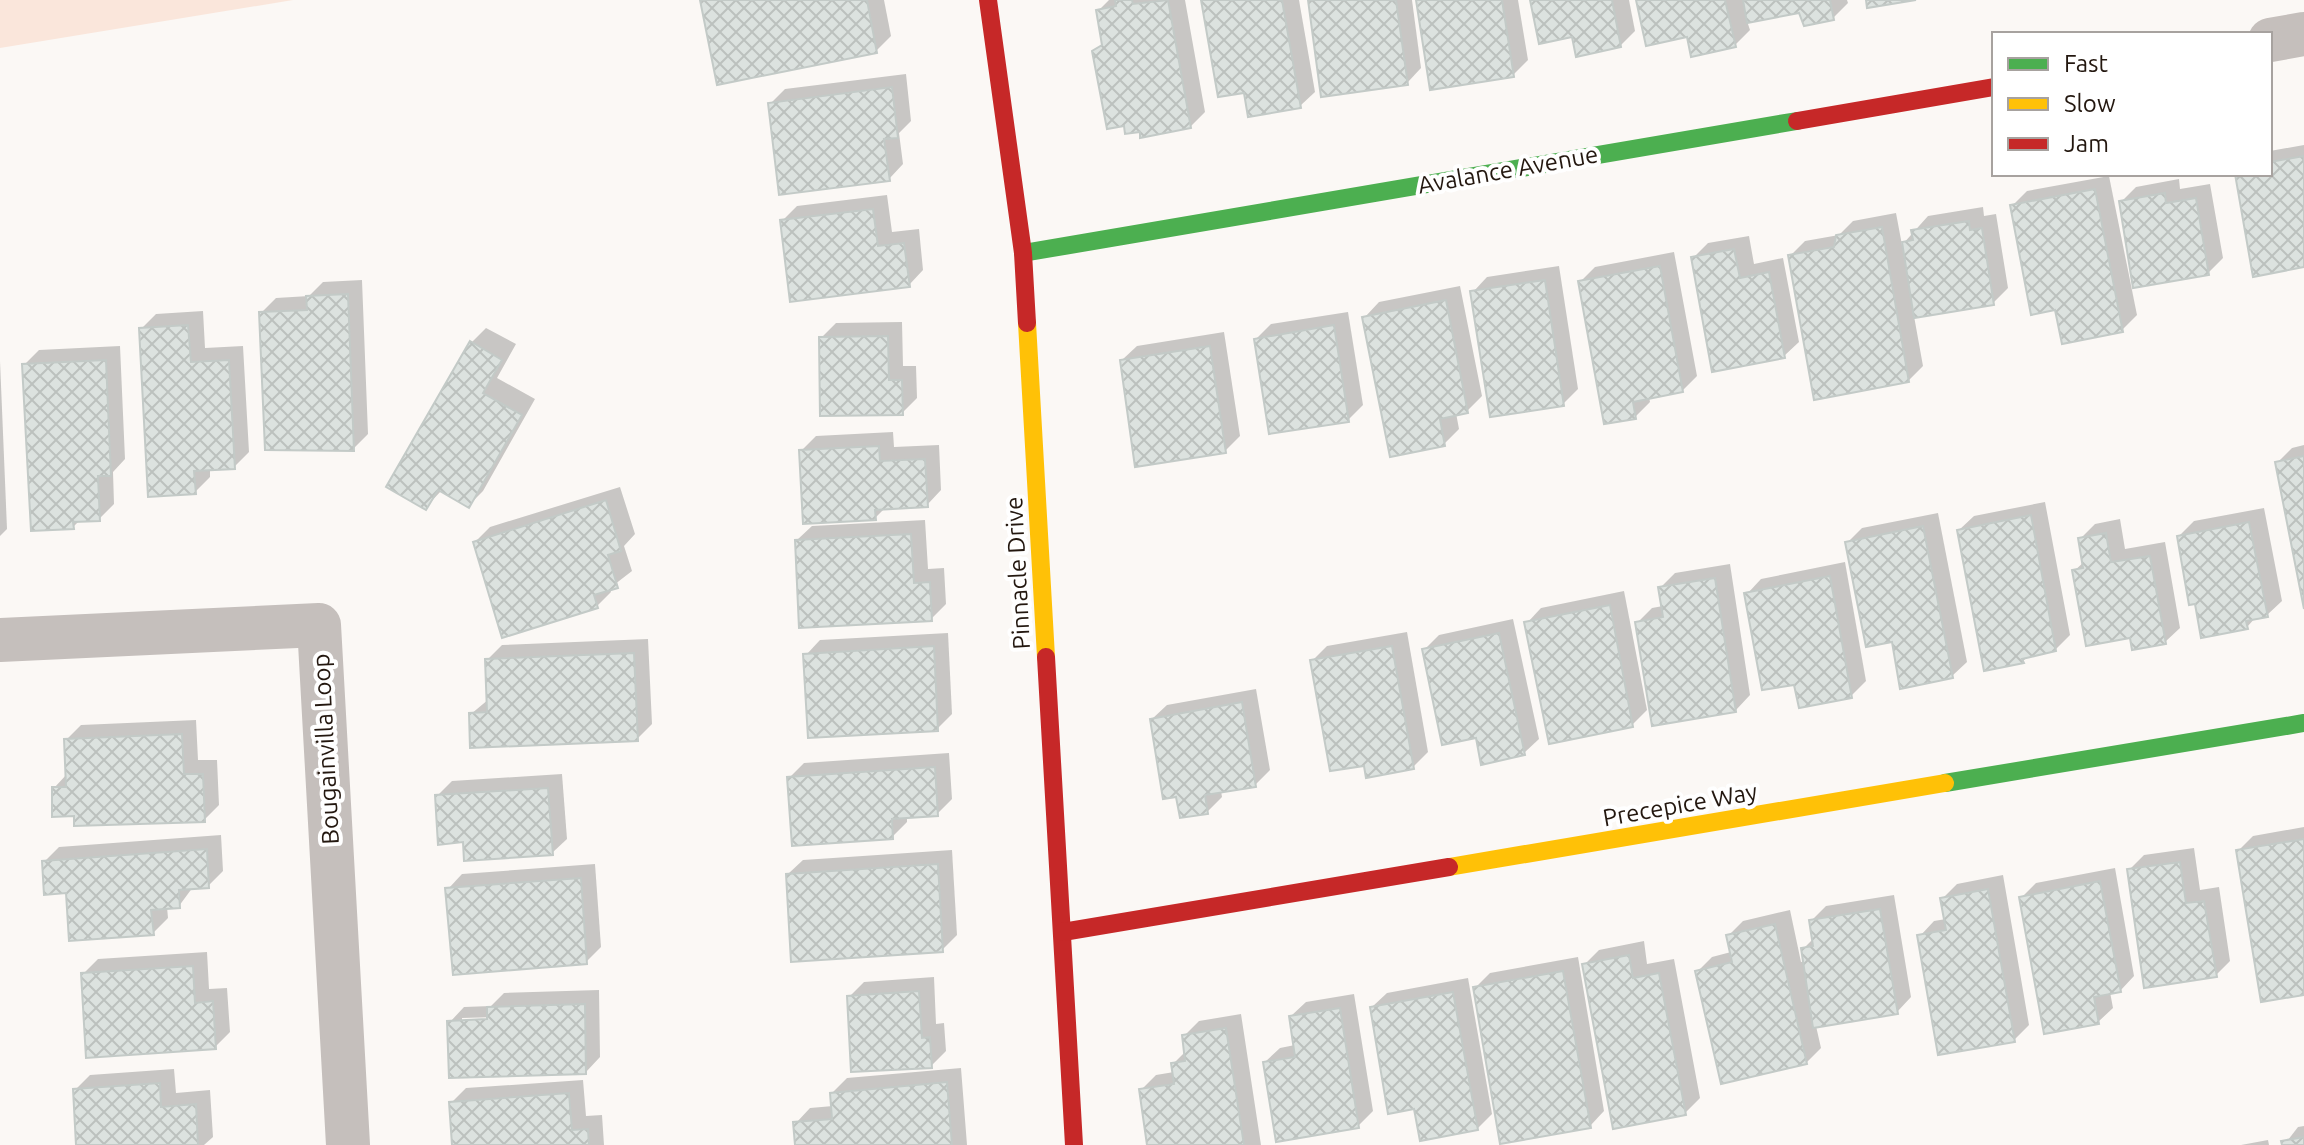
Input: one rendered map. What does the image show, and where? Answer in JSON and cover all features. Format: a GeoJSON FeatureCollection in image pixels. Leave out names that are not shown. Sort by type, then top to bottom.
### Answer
{"type":"FeatureCollection","features":[{"type":"Feature","properties":{"kind":"street","name":"Pinnacle Drive"},"geometry":{"type":"LineString","coordinates":[[988,0],[1023,253],[1074,1145]]}},
{"type":"Feature","properties":{"kind":"street"},"geometry":{"type":"LineString","coordinates":[[2272,40],[2304,34]]}},
{"type":"Feature","properties":{"kind":"street","name":"Avalance Avenue"},"geometry":{"type":"LineString","coordinates":[[1023,253],[1992,87]]}},
{"type":"Feature","properties":{"kind":"street","name":"Bougainvilla Loop"},"geometry":{"type":"LineString","coordinates":[[0,640],[319,625],[348,1145]]}},
{"type":"Feature","properties":{"kind":"street","name":"Precepice Way"},"geometry":{"type":"LineString","coordinates":[[1063,932],[2304,723]]}},
{"type":"Feature","properties":{"kind":"shaded area"},"geometry":{"type":"Polygon","coordinates":[[[0,0],[293,0],[0,48],[0,0]]]}},
{"type":"Feature","properties":{"kind":"building"},"geometry":{"type":"Polygon","coordinates":[[[700,0],[867,0],[877,53],[717,85],[700,0]]]}},
{"type":"Feature","properties":{"kind":"building"},"geometry":{"type":"Polygon","coordinates":[[[1115,0],[1132,0],[1133,4],[1168,0],[1191,128],[1140,138],[1140,132],[1125,134],[1124,126],[1107,129],[1092,51],[1102,45],[1096,10],[1116,6],[1115,0]]]}},
{"type":"Feature","properties":{"kind":"building"},"geometry":{"type":"Polygon","coordinates":[[[1201,0],[1282,0],[1301,108],[1248,117],[1244,93],[1218,97],[1201,0]]]}},
{"type":"Feature","properties":{"kind":"building"},"geometry":{"type":"Polygon","coordinates":[[[1308,0],[1396,0],[1408,85],[1321,97],[1308,0]]]}},
{"type":"Feature","properties":{"kind":"building"},"geometry":{"type":"Polygon","coordinates":[[[1416,0],[1502,0],[1514,77],[1430,90],[1416,0]]]}},
{"type":"Feature","properties":{"kind":"building"},"geometry":{"type":"Polygon","coordinates":[[[1530,0],[1612,0],[1621,47],[1576,57],[1572,37],[1539,44],[1530,0]]]}},
{"type":"Feature","properties":{"kind":"building"},"geometry":{"type":"Polygon","coordinates":[[[1636,0],[1725,0],[1736,47],[1691,57],[1687,37],[1646,46],[1636,0]]]}},
{"type":"Feature","properties":{"kind":"building"},"geometry":{"type":"Polygon","coordinates":[[[1743,0],[1830,0],[1834,20],[1804,26],[1799,13],[1747,23],[1743,0]]]}},
{"type":"Feature","properties":{"kind":"building"},"geometry":{"type":"Polygon","coordinates":[[[1866,0],[1916,0],[1867,8],[1866,0]]]}},
{"type":"Feature","properties":{"kind":"building"},"geometry":{"type":"Polygon","coordinates":[[[892,87],[898,138],[884,139],[890,181],[779,195],[768,103],[892,87]]]}},
{"type":"Feature","properties":{"kind":"building"},"geometry":{"type":"Polygon","coordinates":[[[2304,156],[2304,267],[2253,277],[2235,176],[2272,176],[2272,162],[2304,156]]]}},
{"type":"Feature","properties":{"kind":"building"},"geometry":{"type":"Polygon","coordinates":[[[2095,189],[2123,332],[2062,344],[2055,310],[2031,315],[2010,205],[2095,189]]]}},
{"type":"Feature","properties":{"kind":"building"},"geometry":{"type":"Polygon","coordinates":[[[2165,193],[2166,203],[2196,198],[2209,275],[2133,288],[2119,201],[2165,193]]]}},
{"type":"Feature","properties":{"kind":"building"},"geometry":{"type":"Polygon","coordinates":[[[873,209],[878,246],[904,243],[910,287],[790,302],[780,220],[873,209]]]}},
{"type":"Feature","properties":{"kind":"building"},"geometry":{"type":"Polygon","coordinates":[[[1969,221],[1970,230],[1982,228],[1994,305],[1914,318],[1902,242],[1913,240],[1911,230],[1969,221]]]}},
{"type":"Feature","properties":{"kind":"building"},"geometry":{"type":"Polygon","coordinates":[[[1882,227],[1909,382],[1814,400],[1788,255],[1834,247],[1836,235],[1882,227]]]}},
{"type":"Feature","properties":{"kind":"building"},"geometry":{"type":"Polygon","coordinates":[[[1734,249],[1740,278],[1769,272],[1785,358],[1712,372],[1691,257],[1734,249]]]}},
{"type":"Feature","properties":{"kind":"building"},"geometry":{"type":"Polygon","coordinates":[[[1660,266],[1683,392],[1633,402],[1636,419],[1604,424],[1578,281],[1660,266]]]}},
{"type":"Feature","properties":{"kind":"building"},"geometry":{"type":"Polygon","coordinates":[[[1545,280],[1564,406],[1490,417],[1470,291],[1545,280]]]}},
{"type":"Feature","properties":{"kind":"building"},"geometry":{"type":"Polygon","coordinates":[[[348,294],[354,451],[265,450],[259,312],[307,310],[306,296],[348,294]]]}},
{"type":"Feature","properties":{"kind":"building"},"geometry":{"type":"Polygon","coordinates":[[[1446,300],[1468,413],[1440,419],[1445,446],[1390,457],[1362,317],[1446,300]]]}},
{"type":"Feature","properties":{"kind":"building"},"geometry":{"type":"Polygon","coordinates":[[[188,325],[191,362],[229,360],[235,469],[194,471],[196,494],[148,497],[139,328],[188,325]]]}},
{"type":"Feature","properties":{"kind":"building"},"geometry":{"type":"Polygon","coordinates":[[[1334,325],[1349,422],[1269,434],[1254,339],[1334,325]]]}},
{"type":"Feature","properties":{"kind":"building"},"geometry":{"type":"Polygon","coordinates":[[[888,336],[889,380],[902,380],[903,415],[820,416],[819,337],[888,336]]]}},
{"type":"Feature","properties":{"kind":"building"},"geometry":{"type":"Polygon","coordinates":[[[470,341],[502,360],[483,393],[522,415],[469,508],[438,490],[426,510],[386,487],[470,341]]]}},
{"type":"Feature","properties":{"kind":"building"},"geometry":{"type":"Polygon","coordinates":[[[1210,346],[1226,453],[1135,467],[1120,360],[1210,346]]]}},
{"type":"Feature","properties":{"kind":"building"},"geometry":{"type":"Polygon","coordinates":[[[106,360],[111,476],[98,476],[100,521],[73,522],[74,529],[31,531],[22,364],[106,360]]]}},
{"type":"Feature","properties":{"kind":"building"},"geometry":{"type":"Polygon","coordinates":[[[879,446],[880,461],[925,459],[928,507],[875,510],[876,520],[803,524],[799,450],[879,446]]]}},
{"type":"Feature","properties":{"kind":"building"},"geometry":{"type":"Polygon","coordinates":[[[2304,456],[2304,609],[2275,462],[2304,456]]]}},
{"type":"Feature","properties":{"kind":"building"},"geometry":{"type":"Polygon","coordinates":[[[606,500],[621,551],[608,555],[618,588],[594,595],[598,608],[502,638],[473,542],[606,500]]]}},
{"type":"Feature","properties":{"kind":"building"},"geometry":{"type":"Polygon","coordinates":[[[2031,515],[2056,651],[2022,659],[2024,663],[1984,671],[1957,530],[2031,515]]]}},
{"type":"Feature","properties":{"kind":"building"},"geometry":{"type":"Polygon","coordinates":[[[2249,522],[2268,617],[2246,621],[2248,629],[2201,638],[2195,604],[2189,605],[2177,536],[2249,522]]]}},
{"type":"Feature","properties":{"kind":"building"},"geometry":{"type":"Polygon","coordinates":[[[1923,526],[1953,678],[1900,689],[1892,642],[1866,647],[1845,542],[1923,526]]]}},
{"type":"Feature","properties":{"kind":"building"},"geometry":{"type":"Polygon","coordinates":[[[2106,533],[2111,562],[2150,556],[2166,644],[2132,650],[2130,638],[2086,646],[2072,570],[2083,568],[2078,538],[2106,533]]]}},
{"type":"Feature","properties":{"kind":"building"},"geometry":{"type":"Polygon","coordinates":[[[911,534],[914,583],[930,582],[932,621],[799,628],[795,540],[911,534]]]}},
{"type":"Feature","properties":{"kind":"building"},"geometry":{"type":"Polygon","coordinates":[[[1830,576],[1852,698],[1799,708],[1794,685],[1762,690],[1744,593],[1830,576]]]}},
{"type":"Feature","properties":{"kind":"building"},"geometry":{"type":"Polygon","coordinates":[[[1715,578],[1736,712],[1652,726],[1635,622],[1663,617],[1658,587],[1715,578]]]}},
{"type":"Feature","properties":{"kind":"building"},"geometry":{"type":"Polygon","coordinates":[[[1610,605],[1633,727],[1549,744],[1524,622],[1610,605]]]}},
{"type":"Feature","properties":{"kind":"building"},"geometry":{"type":"Polygon","coordinates":[[[1499,633],[1525,755],[1481,765],[1476,738],[1442,745],[1422,649],[1499,633]]]}},
{"type":"Feature","properties":{"kind":"building"},"geometry":{"type":"Polygon","coordinates":[[[934,646],[938,731],[808,738],[803,654],[934,646]]]}},
{"type":"Feature","properties":{"kind":"building"},"geometry":{"type":"Polygon","coordinates":[[[1392,646],[1414,769],[1366,778],[1364,766],[1330,771],[1310,660],[1392,646]]]}},
{"type":"Feature","properties":{"kind":"building"},"geometry":{"type":"Polygon","coordinates":[[[634,653],[638,741],[470,748],[469,713],[487,712],[485,659],[634,653]]]}},
{"type":"Feature","properties":{"kind":"building"},"geometry":{"type":"Polygon","coordinates":[[[1242,702],[1256,787],[1205,795],[1208,814],[1180,818],[1176,797],[1163,799],[1150,719],[1242,702]]]}},
{"type":"Feature","properties":{"kind":"building"},"geometry":{"type":"Polygon","coordinates":[[[182,734],[184,774],[203,774],[205,822],[74,826],[74,816],[52,817],[52,787],[66,787],[64,739],[182,734]]]}},
{"type":"Feature","properties":{"kind":"building"},"geometry":{"type":"Polygon","coordinates":[[[935,767],[938,816],[892,819],[893,839],[792,846],[787,777],[935,767]]]}},
{"type":"Feature","properties":{"kind":"building"},"geometry":{"type":"Polygon","coordinates":[[[548,788],[553,855],[464,861],[463,842],[438,845],[435,795],[548,788]]]}},
{"type":"Feature","properties":{"kind":"building"},"geometry":{"type":"Polygon","coordinates":[[[2304,839],[2304,995],[2261,1002],[2236,850],[2304,839]]]}},
{"type":"Feature","properties":{"kind":"building"},"geometry":{"type":"Polygon","coordinates":[[[207,849],[209,888],[179,890],[180,908],[151,910],[154,935],[69,941],[66,893],[44,895],[42,861],[207,849]]]}},
{"type":"Feature","properties":{"kind":"building"},"geometry":{"type":"Polygon","coordinates":[[[2180,862],[2186,903],[2204,901],[2217,977],[2144,988],[2127,869],[2180,862]]]}},
{"type":"Feature","properties":{"kind":"building"},"geometry":{"type":"Polygon","coordinates":[[[938,864],[943,952],[791,962],[786,874],[938,864]]]}},
{"type":"Feature","properties":{"kind":"building"},"geometry":{"type":"Polygon","coordinates":[[[581,878],[587,964],[453,975],[445,888],[581,878]]]}},
{"type":"Feature","properties":{"kind":"building"},"geometry":{"type":"Polygon","coordinates":[[[2100,881],[2121,992],[2094,997],[2099,1024],[2044,1034],[2019,897],[2100,881]]]}},
{"type":"Feature","properties":{"kind":"building"},"geometry":{"type":"Polygon","coordinates":[[[1988,889],[2015,1042],[1938,1055],[1917,935],[1946,930],[1940,898],[1988,889]]]}},
{"type":"Feature","properties":{"kind":"building"},"geometry":{"type":"Polygon","coordinates":[[[1880,909],[1898,1014],[1813,1028],[1801,948],[1813,946],[1809,920],[1880,909]]]}},
{"type":"Feature","properties":{"kind":"building"},"geometry":{"type":"Polygon","coordinates":[[[1775,924],[1807,1064],[1721,1084],[1695,971],[1732,962],[1726,935],[1775,924]]]}},
{"type":"Feature","properties":{"kind":"building"},"geometry":{"type":"Polygon","coordinates":[[[1629,955],[1633,978],[1659,973],[1686,1115],[1613,1129],[1582,964],[1629,955]]]}},
{"type":"Feature","properties":{"kind":"building"},"geometry":{"type":"Polygon","coordinates":[[[193,966],[195,1003],[213,1001],[216,1049],[86,1058],[81,973],[193,966]]]}},
{"type":"Feature","properties":{"kind":"building"},"geometry":{"type":"Polygon","coordinates":[[[1563,971],[1591,1128],[1500,1144],[1473,987],[1563,971]]]}},
{"type":"Feature","properties":{"kind":"building"},"geometry":{"type":"Polygon","coordinates":[[[919,991],[922,1038],[930,1037],[932,1068],[851,1072],[847,996],[919,991]]]}},
{"type":"Feature","properties":{"kind":"building"},"geometry":{"type":"Polygon","coordinates":[[[1453,992],[1478,1130],[1420,1141],[1414,1109],[1388,1114],[1370,1007],[1453,992]]]}},
{"type":"Feature","properties":{"kind":"building"},"geometry":{"type":"Polygon","coordinates":[[[585,1004],[586,1074],[449,1078],[447,1021],[487,1019],[487,1007],[585,1004]]]}},
{"type":"Feature","properties":{"kind":"building"},"geometry":{"type":"Polygon","coordinates":[[[1340,1008],[1359,1128],[1276,1142],[1263,1062],[1295,1057],[1289,1016],[1340,1008]]]}},
{"type":"Feature","properties":{"kind":"building"},"geometry":{"type":"Polygon","coordinates":[[[1226,1028],[1244,1145],[1147,1145],[1139,1089],[1174,1084],[1171,1063],[1185,1061],[1182,1035],[1226,1028]]]}},
{"type":"Feature","properties":{"kind":"building"},"geometry":{"type":"Polygon","coordinates":[[[947,1082],[952,1145],[795,1145],[793,1122],[832,1119],[830,1093],[947,1082]]]}},
{"type":"Feature","properties":{"kind":"building"},"geometry":{"type":"Polygon","coordinates":[[[160,1083],[161,1107],[196,1104],[198,1145],[76,1145],[73,1089],[160,1083]]]}},
{"type":"Feature","properties":{"kind":"building"},"geometry":{"type":"Polygon","coordinates":[[[569,1093],[572,1130],[588,1129],[589,1145],[452,1145],[449,1102],[569,1093]]]}},
{"type":"Feature","properties":{"kind":"building"},"geometry":{"type":"Polygon","coordinates":[[[2304,1137],[2304,1145],[2282,1145],[2281,1141],[2304,1137]]]}},
{"type":"Feature","properties":{"kind":"traffic: fast"},"geometry":{"type":"LineString","coordinates":[[1023,253],[1797,121]]}},
{"type":"Feature","properties":{"kind":"traffic: fast"},"geometry":{"type":"LineString","coordinates":[[1945,783],[2304,723]]}},
{"type":"Feature","properties":{"kind":"traffic: slow"},"geometry":{"type":"LineString","coordinates":[[1027,323],[1046,657]]}},
{"type":"Feature","properties":{"kind":"traffic: slow"},"geometry":{"type":"LineString","coordinates":[[1449,867],[1945,783]]}},
{"type":"Feature","properties":{"kind":"traffic: jam"},"geometry":{"type":"LineString","coordinates":[[988,0],[1023,253],[1027,323]]}},
{"type":"Feature","properties":{"kind":"traffic: jam"},"geometry":{"type":"LineString","coordinates":[[1797,121],[1992,87]]}},
{"type":"Feature","properties":{"kind":"traffic: jam"},"geometry":{"type":"LineString","coordinates":[[1046,657],[1074,1145]]}},
{"type":"Feature","properties":{"kind":"traffic: jam"},"geometry":{"type":"LineString","coordinates":[[1063,932],[1449,867]]}}]}
